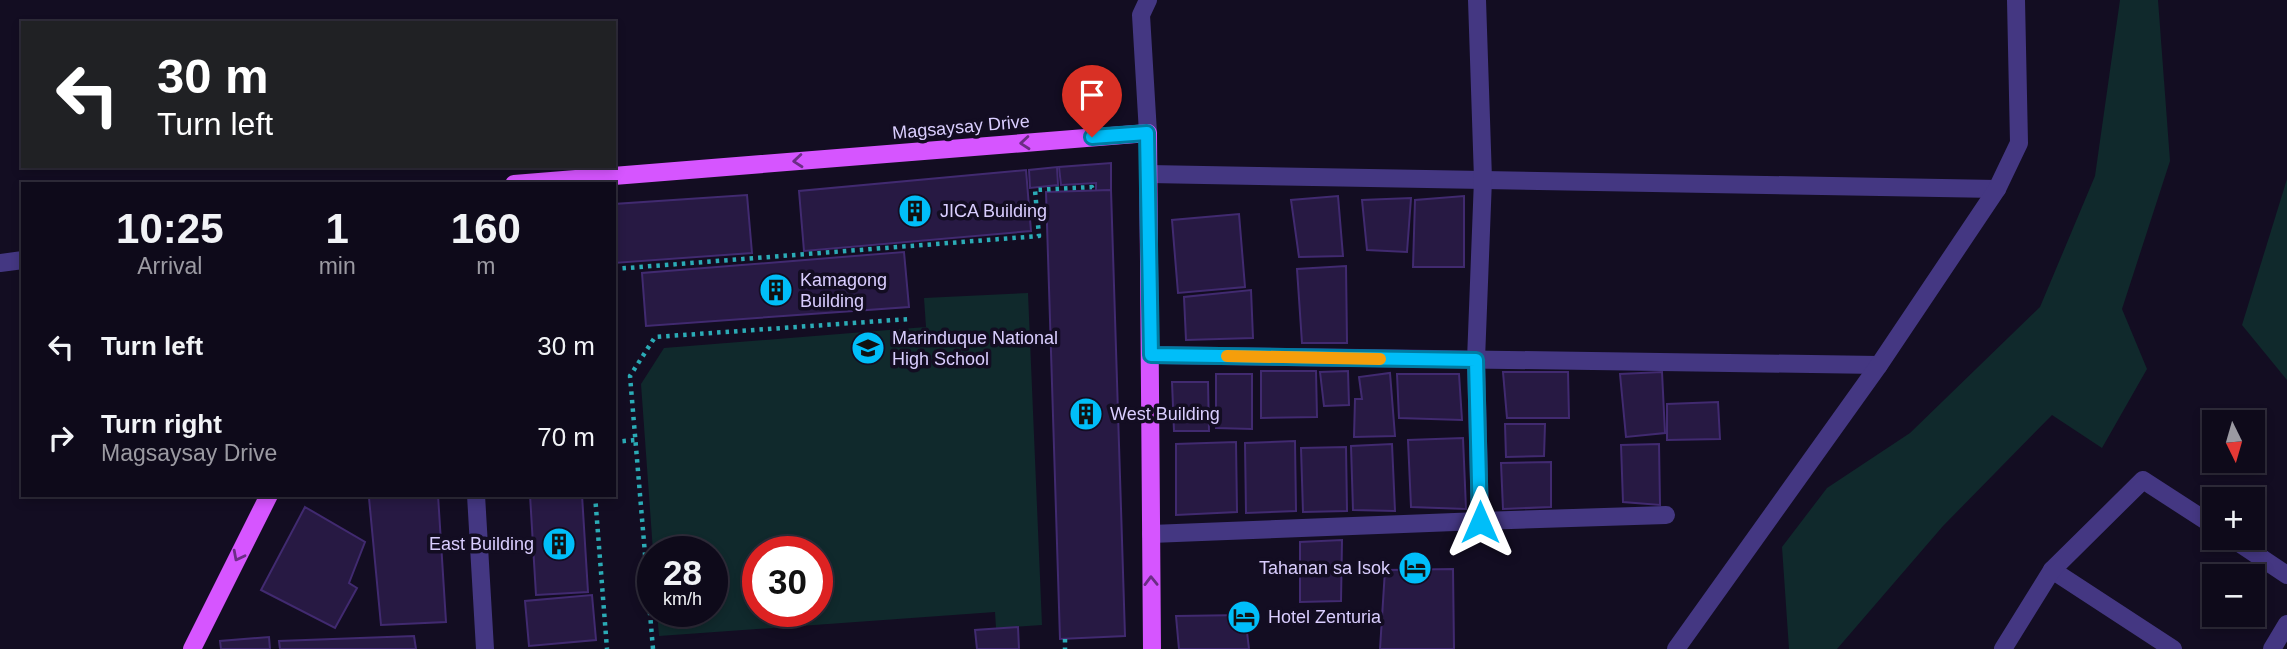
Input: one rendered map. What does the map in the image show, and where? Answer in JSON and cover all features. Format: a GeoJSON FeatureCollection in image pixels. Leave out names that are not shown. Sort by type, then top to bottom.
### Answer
{"type":"FeatureCollection","features":[{"type":"Feature","properties":{"kind":"main road"},"geometry":{"type":"LineString","coordinates":[[1147,133],[1152,649]]}},
{"type":"Feature","properties":{"kind":"main road","name":"Magsaysay Drive"},"geometry":{"type":"LineString","coordinates":[[539,182],[1147,133]]}},
{"type":"Feature","properties":{"kind":"main road"},"geometry":{"type":"LineString","coordinates":[[192,649],[268,497]]}},
{"type":"Feature","properties":{"kind":"street"},"geometry":{"type":"LineString","coordinates":[[1147,133],[1141,15],[1148,0]]}},
{"type":"Feature","properties":{"kind":"street"},"geometry":{"type":"LineString","coordinates":[[1477,0],[1483,179],[1476,360],[1480,522]]}},
{"type":"Feature","properties":{"kind":"street"},"geometry":{"type":"LineString","coordinates":[[1676,649],[1879,365],[1997,189],[2019,143],[2016,0]]}},
{"type":"Feature","properties":{"kind":"street"},"geometry":{"type":"LineString","coordinates":[[1149,174],[1997,189]]}},
{"type":"Feature","properties":{"kind":"street"},"geometry":{"type":"LineString","coordinates":[[0,263],[21,260]]}},
{"type":"Feature","properties":{"kind":"street"},"geometry":{"type":"LineString","coordinates":[[1151,355],[1879,365]]}},
{"type":"Feature","properties":{"kind":"street"},"geometry":{"type":"LineString","coordinates":[[2003,649],[2052,570],[2143,480],[2202,518]]}},
{"type":"Feature","properties":{"kind":"street"},"geometry":{"type":"LineString","coordinates":[[476,497],[485,649]]}},
{"type":"Feature","properties":{"kind":"street"},"geometry":{"type":"LineString","coordinates":[[1151,534],[1667,515]]}},
{"type":"Feature","properties":{"kind":"street"},"geometry":{"type":"LineString","coordinates":[[2250,550],[2287,575]]}},
{"type":"Feature","properties":{"kind":"street"},"geometry":{"type":"LineString","coordinates":[[2052,570],[2173,649]]}},
{"type":"Feature","properties":{"kind":"street"},"geometry":{"type":"LineString","coordinates":[[2272,649],[2287,624]]}},
{"type":"Feature","properties":{"kind":"path"},"geometry":{"type":"LineString","coordinates":[[616,269],[1039,236],[1035,190],[1092,187],[1093,190]]}},
{"type":"Feature","properties":{"kind":"path"},"geometry":{"type":"LineString","coordinates":[[653,649],[630,376],[655,337],[909,319]]}},
{"type":"Feature","properties":{"kind":"path"},"geometry":{"type":"LineString","coordinates":[[616,442],[635,440]]}},
{"type":"Feature","properties":{"kind":"path"},"geometry":{"type":"LineString","coordinates":[[595,497],[607,649]]}},
{"type":"Feature","properties":{"kind":"path"},"geometry":{"type":"LineString","coordinates":[[1065,639],[1065,649]]}},
{"type":"Feature","properties":{"kind":"green space"},"geometry":{"type":"Polygon","coordinates":[[[2120,0],[2158,0],[2170,161],[2122,309],[2147,369],[2102,448],[2052,415],[1943,526],[1837,649],[1789,649],[1782,547],[1827,488],[1910,433],[2040,307],[2095,176],[2120,0]]]}},
{"type":"Feature","properties":{"kind":"green space"},"geometry":{"type":"Polygon","coordinates":[[[2287,179],[2287,380],[2242,325],[2287,179]]]}},
{"type":"Feature","properties":{"kind":"green space"},"geometry":{"type":"Polygon","coordinates":[[[1028,293],[1042,625],[996,628],[995,612],[833,624],[833,536],[742,536],[742,627],[785,627],[659,636],[658,627],[728,627],[728,536],[652,536],[641,384],[664,348],[926,327],[924,298],[1028,293]]]}},
{"type":"Feature","properties":{"kind":"building"},"geometry":{"type":"Polygon","coordinates":[[[1111,163],[1111,190],[1096,191],[1096,183],[1061,185],[1059,167],[1111,163]]]}},
{"type":"Feature","properties":{"kind":"building"},"geometry":{"type":"Polygon","coordinates":[[[1057,167],[1058,185],[1030,188],[1029,170],[1057,167]]]}},
{"type":"Feature","properties":{"kind":"building","name":"JICA Building"},"geometry":{"type":"Polygon","coordinates":[[[1026,170],[1031,231],[804,251],[799,191],[1026,170]]]}},
{"type":"Feature","properties":{"kind":"building","name":"West Building"},"geometry":{"type":"Polygon","coordinates":[[[1111,190],[1125,636],[1060,639],[1046,192],[1111,190]]]}},
{"type":"Feature","properties":{"kind":"building"},"geometry":{"type":"Polygon","coordinates":[[[747,195],[752,253],[616,263],[616,204],[747,195]]]}},
{"type":"Feature","properties":{"kind":"building"},"geometry":{"type":"Polygon","coordinates":[[[1338,196],[1343,256],[1299,257],[1291,200],[1338,196]]]}},
{"type":"Feature","properties":{"kind":"building"},"geometry":{"type":"Polygon","coordinates":[[[1464,196],[1464,267],[1413,267],[1415,200],[1464,196]]]}},
{"type":"Feature","properties":{"kind":"building"},"geometry":{"type":"Polygon","coordinates":[[[1411,198],[1407,252],[1367,250],[1362,200],[1411,198]]]}},
{"type":"Feature","properties":{"kind":"building"},"geometry":{"type":"Polygon","coordinates":[[[1239,214],[1245,287],[1178,293],[1172,220],[1239,214]]]}},
{"type":"Feature","properties":{"kind":"building","name":"Kamagong Building"},"geometry":{"type":"Polygon","coordinates":[[[904,252],[909,307],[646,326],[642,273],[904,252]]]}},
{"type":"Feature","properties":{"kind":"building"},"geometry":{"type":"Polygon","coordinates":[[[1346,266],[1347,343],[1302,343],[1297,269],[1346,266]]]}},
{"type":"Feature","properties":{"kind":"building"},"geometry":{"type":"Polygon","coordinates":[[[1251,290],[1253,338],[1186,340],[1184,297],[1251,290]]]}},
{"type":"Feature","properties":{"kind":"building"},"geometry":{"type":"Polygon","coordinates":[[[1261,371],[1316,371],[1317,417],[1261,418],[1261,371]]]}},
{"type":"Feature","properties":{"kind":"building"},"geometry":{"type":"Polygon","coordinates":[[[1348,371],[1349,405],[1324,406],[1320,372],[1348,371]]]}},
{"type":"Feature","properties":{"kind":"building"},"geometry":{"type":"Polygon","coordinates":[[[1503,372],[1568,372],[1569,418],[1507,418],[1503,372]]]}},
{"type":"Feature","properties":{"kind":"building"},"geometry":{"type":"Polygon","coordinates":[[[1662,372],[1665,433],[1626,437],[1620,374],[1662,372]]]}},
{"type":"Feature","properties":{"kind":"building"},"geometry":{"type":"Polygon","coordinates":[[[1390,373],[1395,436],[1354,437],[1355,399],[1362,399],[1359,377],[1390,373]]]}},
{"type":"Feature","properties":{"kind":"building"},"geometry":{"type":"Polygon","coordinates":[[[1216,374],[1252,374],[1252,429],[1216,428],[1216,374]]]}},
{"type":"Feature","properties":{"kind":"building"},"geometry":{"type":"Polygon","coordinates":[[[1397,374],[1459,374],[1462,420],[1399,418],[1397,374]]]}},
{"type":"Feature","properties":{"kind":"building"},"geometry":{"type":"Polygon","coordinates":[[[1172,382],[1208,382],[1209,431],[1174,431],[1172,382]]]}},
{"type":"Feature","properties":{"kind":"building"},"geometry":{"type":"Polygon","coordinates":[[[1718,402],[1720,439],[1667,440],[1667,404],[1718,402]]]}},
{"type":"Feature","properties":{"kind":"building"},"geometry":{"type":"Polygon","coordinates":[[[1505,424],[1545,424],[1544,456],[1506,457],[1505,424]]]}},
{"type":"Feature","properties":{"kind":"building"},"geometry":{"type":"Polygon","coordinates":[[[1463,438],[1466,509],[1411,507],[1408,440],[1463,438]]]}},
{"type":"Feature","properties":{"kind":"building"},"geometry":{"type":"Polygon","coordinates":[[[1295,441],[1296,511],[1246,513],[1245,443],[1295,441]]]}},
{"type":"Feature","properties":{"kind":"building"},"geometry":{"type":"Polygon","coordinates":[[[1236,442],[1237,512],[1176,515],[1176,444],[1236,442]]]}},
{"type":"Feature","properties":{"kind":"building"},"geometry":{"type":"Polygon","coordinates":[[[1392,444],[1395,511],[1353,510],[1351,446],[1392,444]]]}},
{"type":"Feature","properties":{"kind":"building"},"geometry":{"type":"Polygon","coordinates":[[[1659,444],[1660,505],[1623,502],[1621,445],[1659,444]]]}},
{"type":"Feature","properties":{"kind":"building"},"geometry":{"type":"Polygon","coordinates":[[[1346,447],[1347,511],[1303,512],[1301,448],[1346,447]]]}},
{"type":"Feature","properties":{"kind":"building"},"geometry":{"type":"Polygon","coordinates":[[[1551,462],[1551,507],[1503,509],[1501,463],[1551,462]]]}},
{"type":"Feature","properties":{"kind":"building"},"geometry":{"type":"Polygon","coordinates":[[[438,497],[446,622],[381,625],[369,498],[438,497]]]}},
{"type":"Feature","properties":{"kind":"building","name":"East Building"},"geometry":{"type":"Polygon","coordinates":[[[530,497],[582,497],[588,592],[536,595],[530,497]]]}},
{"type":"Feature","properties":{"kind":"building"},"geometry":{"type":"Polygon","coordinates":[[[305,507],[365,542],[349,583],[357,588],[335,628],[261,590],[305,507]]]}},
{"type":"Feature","properties":{"kind":"building"},"geometry":{"type":"Polygon","coordinates":[[[1342,540],[1341,601],[1300,602],[1300,542],[1342,540]]]}},
{"type":"Feature","properties":{"kind":"building"},"geometry":{"type":"Polygon","coordinates":[[[1453,569],[1454,649],[1380,649],[1385,570],[1453,569]]]}},
{"type":"Feature","properties":{"kind":"building"},"geometry":{"type":"Polygon","coordinates":[[[592,595],[596,640],[529,646],[525,601],[592,595]]]}},
{"type":"Feature","properties":{"kind":"building"},"geometry":{"type":"Polygon","coordinates":[[[1245,615],[1249,649],[1179,649],[1176,616],[1245,615]]]}},
{"type":"Feature","properties":{"kind":"building"},"geometry":{"type":"Polygon","coordinates":[[[1018,627],[1019,649],[977,649],[975,630],[1018,627]]]}},
{"type":"Feature","properties":{"kind":"building"},"geometry":{"type":"Polygon","coordinates":[[[414,636],[416,649],[280,649],[279,641],[414,636]]]}},
{"type":"Feature","properties":{"kind":"building"},"geometry":{"type":"Polygon","coordinates":[[[269,637],[270,649],[221,649],[220,641],[269,637]]]}},
{"type":"Feature","properties":{"kind":"slow traffic"},"geometry":{"type":"LineString","coordinates":[[1227,356],[1380,359]]}},
{"type":"Feature","properties":{"kind":"place","name":"JICA Building"},"geometry":{"type":"Point","coordinates":[915,211]}},
{"type":"Feature","properties":{"kind":"place","name":"Kamagong Building"},"geometry":{"type":"Point","coordinates":[776,290]}},
{"type":"Feature","properties":{"kind":"place","name":"Marinduque National High School"},"geometry":{"type":"Point","coordinates":[868,348]}},
{"type":"Feature","properties":{"kind":"place","name":"West Building"},"geometry":{"type":"Point","coordinates":[1086,414]}},
{"type":"Feature","properties":{"kind":"place","name":"East Building"},"geometry":{"type":"Point","coordinates":[559,544]}},
{"type":"Feature","properties":{"kind":"place","name":"Tahanan sa Isok"},"geometry":{"type":"Point","coordinates":[1415,568]}},
{"type":"Feature","properties":{"kind":"place","name":"Hotel Zenturia"},"geometry":{"type":"Point","coordinates":[1244,617]}},
{"type":"Feature","properties":{"kind":"route"},"geometry":{"type":"LineString","coordinates":[[1092,137],[1147,133],[1151,355],[1476,360],[1480,415],[1480,522]]}}]}
